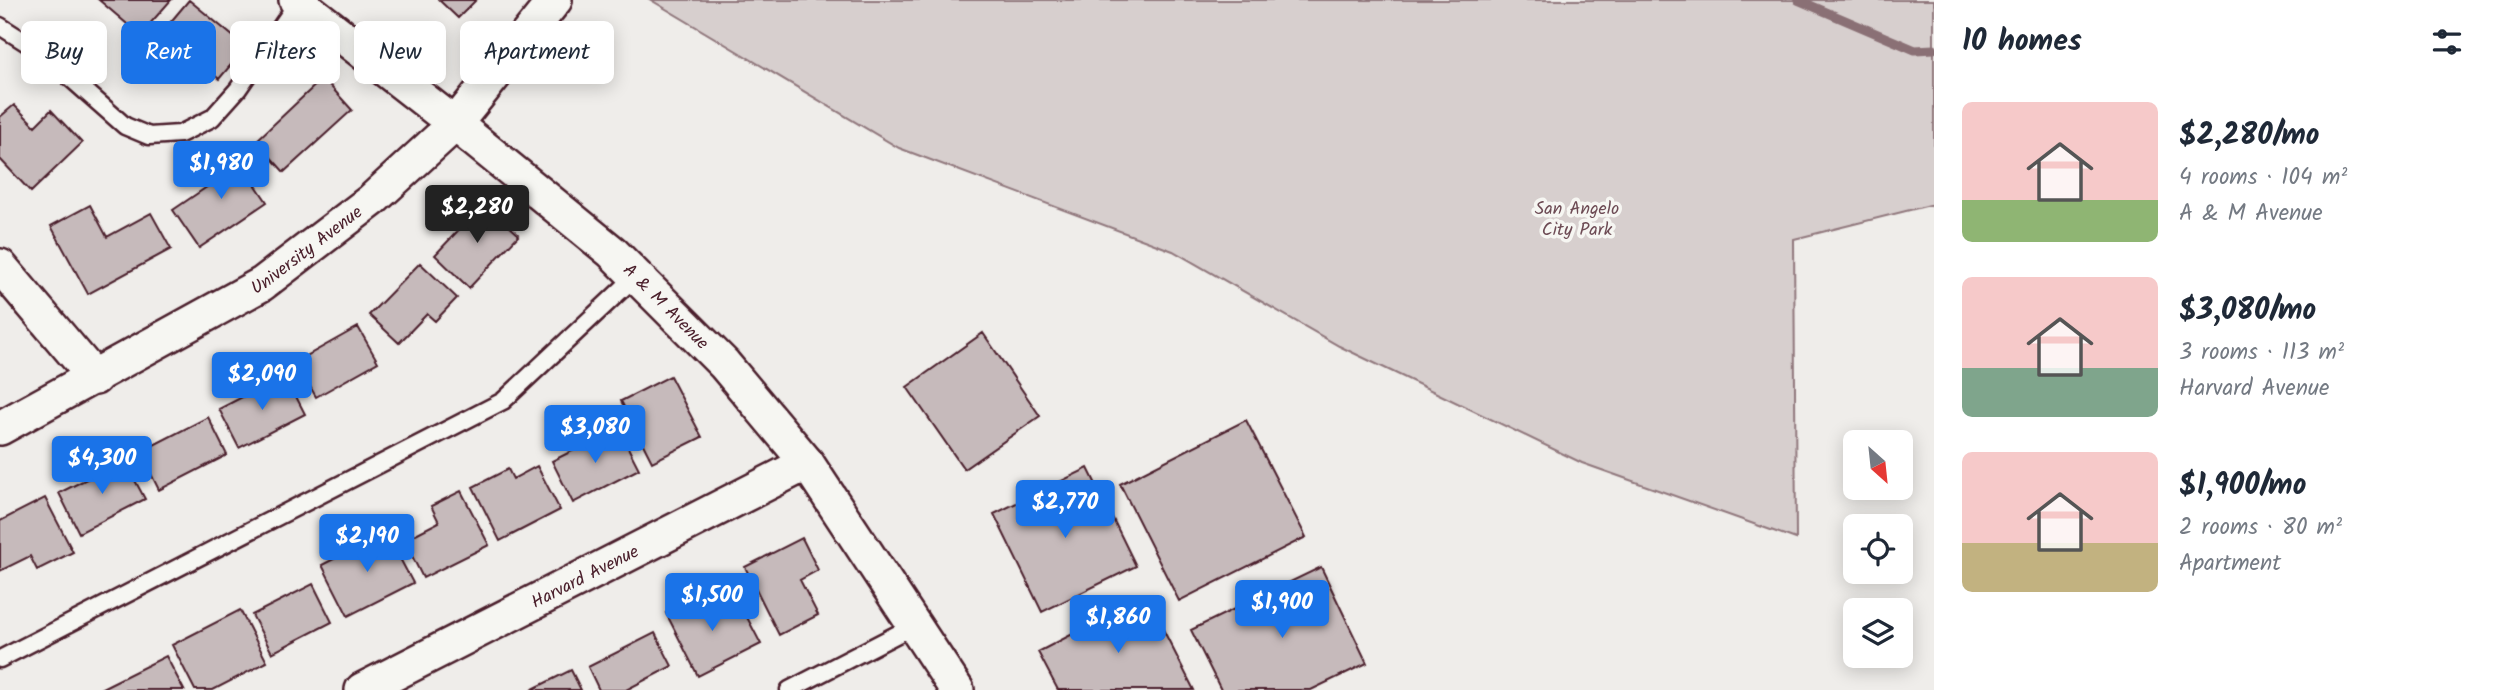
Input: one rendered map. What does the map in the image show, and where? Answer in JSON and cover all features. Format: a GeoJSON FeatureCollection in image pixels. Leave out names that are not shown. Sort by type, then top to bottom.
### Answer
{"type":"FeatureCollection","features":[{"type":"Feature","properties":{"kind":"street","name":"University Avenue"},"geometry":{"type":"LineString","coordinates":[[0,428],[262,284],[372,200],[455,124],[555,0]]}},
{"type":"Feature","properties":{"kind":"street","name":"A & M Avenue"},"geometry":{"type":"LineString","coordinates":[[297,1],[455,124],[612,252],[724,364],[807,463],[957,690]]}},
{"type":"Feature","properties":{"kind":"street"},"geometry":{"type":"LineString","coordinates":[[0,266],[95,378]]}},
{"type":"Feature","properties":{"kind":"street","name":"Harvard Avenue"},"geometry":{"type":"LineString","coordinates":[[362,690],[807,463]]}},
{"type":"Feature","properties":{"kind":"lane"},"geometry":{"type":"LineString","coordinates":[[0,26],[41,52],[125,126],[149,136],[180,134],[212,118],[238,89],[297,1]]}},
{"type":"Feature","properties":{"kind":"lane"},"geometry":{"type":"LineString","coordinates":[[0,659],[503,401],[636,276]]}},
{"type":"Feature","properties":{"kind":"lane"},"geometry":{"type":"LineString","coordinates":[[789,690],[915,625]]}},
{"type":"Feature","properties":{"kind":"green space","name":"San Angelo City Park"},"geometry":{"type":"Polygon","coordinates":[[[651,0],[1934,0],[1934,204],[1794,239],[1796,539],[1582,463],[1339,346],[1173,251],[899,148],[651,0]]]}},
{"type":"Feature","properties":{"kind":"building"},"geometry":{"type":"Polygon","coordinates":[[[99,0],[171,0],[152,21],[124,21],[99,0]]]}},
{"type":"Feature","properties":{"kind":"building"},"geometry":{"type":"Polygon","coordinates":[[[189,0],[214,21],[171,21],[189,0]]]}},
{"type":"Feature","properties":{"kind":"building"},"geometry":{"type":"Polygon","coordinates":[[[439,0],[476,0],[458,18],[439,0]]]}},
{"type":"Feature","properties":{"kind":"building"},"geometry":{"type":"Polygon","coordinates":[[[216,22],[230,34],[230,66],[219,79],[216,76],[216,22]]]}},
{"type":"Feature","properties":{"kind":"building"},"geometry":{"type":"Polygon","coordinates":[[[317,84],[328,84],[352,110],[284,172],[256,141],[317,84]]]}},
{"type":"Feature","properties":{"kind":"building"},"geometry":{"type":"Polygon","coordinates":[[[14,105],[35,126],[51,110],[82,143],[31,192],[0,159],[0,117],[14,105]]]}},
{"type":"Feature","properties":{"kind":"building"},"geometry":{"type":"Polygon","coordinates":[[[230,147],[267,202],[199,248],[173,210],[220,178],[209,161],[230,147]]]}},
{"type":"Feature","properties":{"kind":"building"},"geometry":{"type":"Polygon","coordinates":[[[484,203],[519,235],[469,288],[435,255],[484,203]]]}},
{"type":"Feature","properties":{"kind":"building"},"geometry":{"type":"Polygon","coordinates":[[[90,205],[107,237],[151,213],[171,249],[88,294],[51,226],[90,205]]]}},
{"type":"Feature","properties":{"kind":"building"},"geometry":{"type":"Polygon","coordinates":[[[420,263],[457,298],[435,321],[427,314],[399,343],[369,315],[420,263]]]}},
{"type":"Feature","properties":{"kind":"building"},"geometry":{"type":"Polygon","coordinates":[[[358,327],[378,362],[316,397],[296,362],[358,327]]]}},
{"type":"Feature","properties":{"kind":"building"},"geometry":{"type":"Polygon","coordinates":[[[983,333],[1040,416],[964,469],[907,387],[983,333]]]}},
{"type":"Feature","properties":{"kind":"building"},"geometry":{"type":"Polygon","coordinates":[[[285,375],[305,414],[239,448],[219,409],[285,375]]]}},
{"type":"Feature","properties":{"kind":"building"},"geometry":{"type":"Polygon","coordinates":[[[670,376],[702,437],[652,462],[621,401],[670,376]]]}},
{"type":"Feature","properties":{"kind":"building"},"geometry":{"type":"Polygon","coordinates":[[[208,417],[227,455],[159,490],[140,452],[208,417]]]}},
{"type":"Feature","properties":{"kind":"building"},"geometry":{"type":"Polygon","coordinates":[[[1246,420],[1306,537],[1179,601],[1120,484],[1246,420]]]}},
{"type":"Feature","properties":{"kind":"building"},"geometry":{"type":"Polygon","coordinates":[[[618,428],[639,469],[573,503],[552,461],[618,428]]]}},
{"type":"Feature","properties":{"kind":"building"},"geometry":{"type":"Polygon","coordinates":[[[124,460],[145,499],[79,533],[59,493],[124,460]]]}},
{"type":"Feature","properties":{"kind":"building"},"geometry":{"type":"Polygon","coordinates":[[[537,466],[560,510],[500,541],[473,487],[508,469],[513,479],[537,466]]]}},
{"type":"Feature","properties":{"kind":"building"},"geometry":{"type":"Polygon","coordinates":[[[1088,468],[1136,566],[1042,612],[994,514],[1088,468]]]}},
{"type":"Feature","properties":{"kind":"building"},"geometry":{"type":"Polygon","coordinates":[[[461,491],[489,545],[423,578],[404,540],[439,522],[431,506],[461,491]]]}},
{"type":"Feature","properties":{"kind":"building"},"geometry":{"type":"Polygon","coordinates":[[[45,498],[73,552],[37,570],[30,556],[0,571],[0,521],[45,498]]]}},
{"type":"Feature","properties":{"kind":"building"},"geometry":{"type":"Polygon","coordinates":[[[386,532],[413,583],[348,616],[322,565],[386,532]]]}},
{"type":"Feature","properties":{"kind":"building"},"geometry":{"type":"Polygon","coordinates":[[[802,538],[818,570],[800,580],[818,615],[779,635],[745,567],[802,538]]]}},
{"type":"Feature","properties":{"kind":"building"},"geometry":{"type":"Polygon","coordinates":[[[1321,567],[1367,663],[1311,690],[1221,690],[1191,630],[1321,567]]]}},
{"type":"Feature","properties":{"kind":"building"},"geometry":{"type":"Polygon","coordinates":[[[313,584],[332,622],[272,653],[252,615],[313,584]]]}},
{"type":"Feature","properties":{"kind":"building"},"geometry":{"type":"Polygon","coordinates":[[[702,595],[711,614],[738,600],[761,644],[698,676],[666,613],[702,595]]]}},
{"type":"Feature","properties":{"kind":"building"},"geometry":{"type":"Polygon","coordinates":[[[1146,596],[1194,690],[1058,690],[1038,652],[1146,596]]]}},
{"type":"Feature","properties":{"kind":"building"},"geometry":{"type":"Polygon","coordinates":[[[240,610],[267,662],[213,690],[195,690],[172,645],[240,610]]]}},
{"type":"Feature","properties":{"kind":"building"},"geometry":{"type":"Polygon","coordinates":[[[655,633],[672,666],[626,690],[599,690],[588,667],[655,633]]]}},
{"type":"Feature","properties":{"kind":"building"},"geometry":{"type":"Polygon","coordinates":[[[166,656],[184,690],[98,690],[166,656]]]}},
{"type":"Feature","properties":{"kind":"building"},"geometry":{"type":"Polygon","coordinates":[[[571,670],[581,690],[531,690],[571,670]]]}},
{"type":"Feature","properties":{"kind":"waterway"},"geometry":{"type":"LineString","coordinates":[[1798,0],[1915,50],[1934,49]]}}]}
